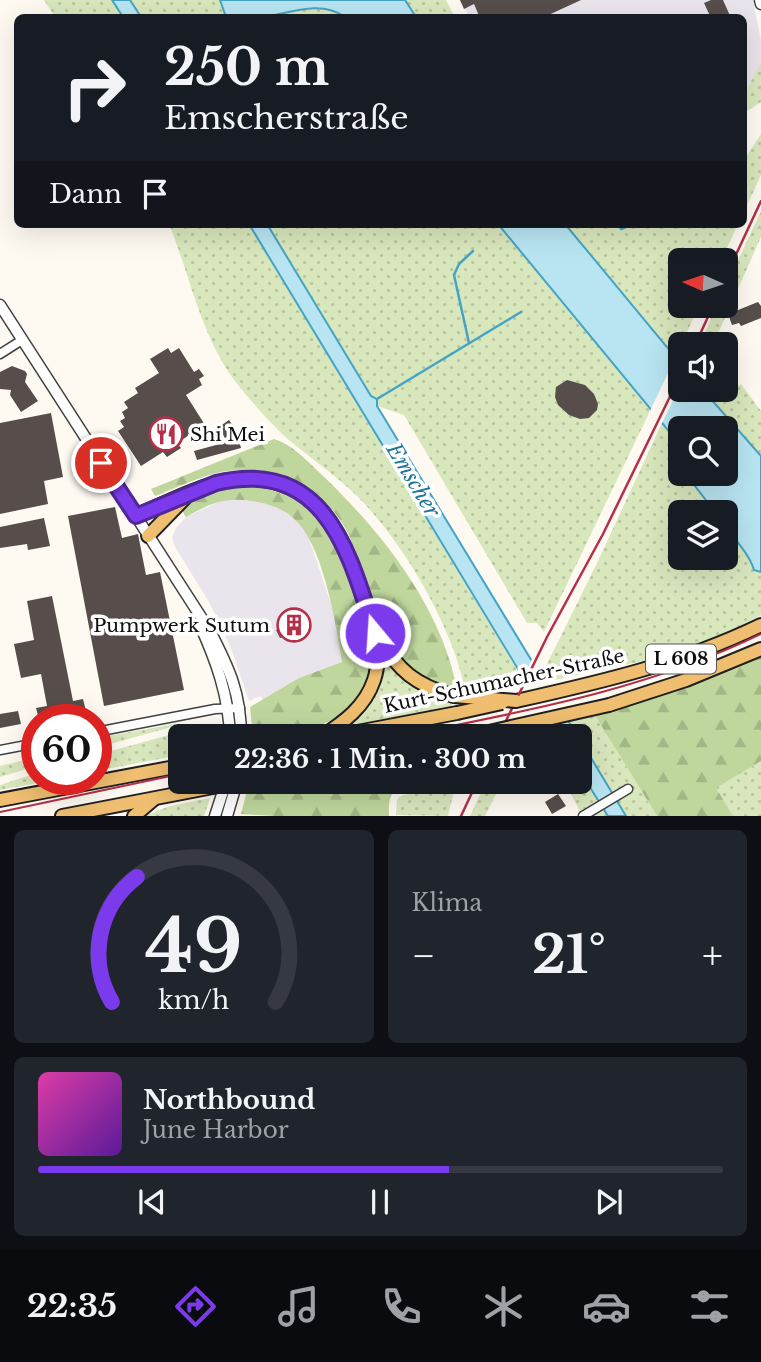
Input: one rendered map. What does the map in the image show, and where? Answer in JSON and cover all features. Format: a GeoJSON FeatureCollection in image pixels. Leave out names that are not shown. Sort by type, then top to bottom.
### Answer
{"type":"FeatureCollection","features":[{"type":"Feature","properties":{"kind":"main road","name":"L 608"},"geometry":{"type":"LineString","coordinates":[[136,516],[216,483],[244,478],[284,485],[309,499],[329,518],[344,544],[375,633],[378,653],[375,678],[368,697],[340,724]]}},
{"type":"Feature","properties":{"kind":"main road","name":"L 608"},"geometry":{"type":"LineString","coordinates":[[148,536],[191,493]]}},
{"type":"Feature","properties":{"kind":"main road","name":"Kurt-Schumacher-Straße"},"geometry":{"type":"LineString","coordinates":[[399,724],[597,683],[689,656],[761,625]]}},
{"type":"Feature","properties":{"kind":"main road","name":"L 608"},"geometry":{"type":"LineString","coordinates":[[375,633],[407,675],[433,690],[454,696],[516,701]]}},
{"type":"Feature","properties":{"kind":"main road","name":"L 608"},"geometry":{"type":"LineString","coordinates":[[525,724],[609,705],[686,680],[761,649]]}},
{"type":"Feature","properties":{"kind":"main road"},"geometry":{"type":"LineString","coordinates":[[0,800],[168,768]]}},
{"type":"Feature","properties":{"kind":"main road"},"geometry":{"type":"LineString","coordinates":[[62,816],[176,794]]}},
{"type":"Feature","properties":{"kind":"main road"},"geometry":{"type":"LineString","coordinates":[[134,816],[156,798]]}},
{"type":"Feature","properties":{"kind":"street"},"geometry":{"type":"LineString","coordinates":[[0,305],[210,631],[229,667],[240,708],[241,724]]}},
{"type":"Feature","properties":{"kind":"street"},"geometry":{"type":"LineString","coordinates":[[0,354],[22,340]]}},
{"type":"Feature","properties":{"kind":"street"},"geometry":{"type":"LineString","coordinates":[[188,599],[220,673],[229,724]]}},
{"type":"Feature","properties":{"kind":"street"},"geometry":{"type":"LineString","coordinates":[[112,729],[215,709],[240,708]]}},
{"type":"Feature","properties":{"kind":"street"},"geometry":{"type":"LineString","coordinates":[[0,750],[21,746]]}},
{"type":"Feature","properties":{"kind":"street"},"geometry":{"type":"LineString","coordinates":[[586,814],[628,789]]}},
{"type":"Feature","properties":{"kind":"street"},"geometry":{"type":"LineString","coordinates":[[219,816],[220,794]]}},
{"type":"Feature","properties":{"kind":"street"},"geometry":{"type":"LineString","coordinates":[[219,816],[231,794]]}},
{"type":"Feature","properties":{"kind":"shaded area"},"geometry":{"type":"Polygon","coordinates":[[[459,0],[753,0],[761,40],[761,62],[747,88],[747,14],[468,14],[459,0]]]}},
{"type":"Feature","properties":{"kind":"shaded area"},"geometry":{"type":"Polygon","coordinates":[[[228,498],[276,505],[297,521],[308,535],[336,619],[342,662],[299,678],[264,701],[260,696],[249,701],[231,648],[209,602],[175,547],[172,537],[186,517],[228,498]]]}},
{"type":"Feature","properties":{"kind":"green space"},"geometry":{"type":"Polygon","coordinates":[[[44,0],[112,0],[121,14],[53,14],[44,0]]]}},
{"type":"Feature","properties":{"kind":"green space"},"geometry":{"type":"Polygon","coordinates":[[[130,0],[220,0],[225,14],[139,14],[130,0]]]}},
{"type":"Feature","properties":{"kind":"green space"},"geometry":{"type":"Polygon","coordinates":[[[405,0],[446,0],[453,14],[414,14],[405,0]]]}},
{"type":"Feature","properties":{"kind":"green space"},"geometry":{"type":"Polygon","coordinates":[[[311,1],[342,14],[275,14],[311,1]]]}},
{"type":"Feature","properties":{"kind":"green space"},"geometry":{"type":"Polygon","coordinates":[[[761,62],[761,102],[747,111],[747,88],[761,62]]]}},
{"type":"Feature","properties":{"kind":"green space"},"geometry":{"type":"Polygon","coordinates":[[[761,134],[761,175],[747,205],[747,155],[761,134]]]}},
{"type":"Feature","properties":{"kind":"green space"},"geometry":{"type":"Polygon","coordinates":[[[761,211],[761,237],[738,289],[738,260],[761,211]]]}},
{"type":"Feature","properties":{"kind":"green space"},"geometry":{"type":"Polygon","coordinates":[[[171,228],[251,228],[517,670],[505,674],[505,688],[465,690],[459,665],[438,613],[392,537],[358,497],[280,432],[238,385],[225,367],[206,328],[171,228]]]}},
{"type":"Feature","properties":{"kind":"green space"},"geometry":{"type":"Polygon","coordinates":[[[269,228],[501,228],[651,409],[544,632],[537,623],[527,623],[404,415],[377,406],[378,401],[371,396],[269,228]]]}},
{"type":"Feature","properties":{"kind":"green space"},"geometry":{"type":"Polygon","coordinates":[[[568,228],[736,228],[727,248],[668,248],[668,318],[693,318],[687,332],[668,332],[668,349],[568,228]]]}},
{"type":"Feature","properties":{"kind":"green space"},"geometry":{"type":"Polygon","coordinates":[[[711,318],[725,318],[719,332],[705,332],[711,318]]]}},
{"type":"Feature","properties":{"kind":"green space"},"geometry":{"type":"Polygon","coordinates":[[[741,384],[761,411],[761,456],[738,430],[738,416],[726,416],[714,402],[738,402],[738,386],[741,384]]]}},
{"type":"Feature","properties":{"kind":"green space"},"geometry":{"type":"Polygon","coordinates":[[[662,423],[668,430],[668,486],[695,486],[706,500],[668,500],[668,570],[738,570],[738,542],[752,562],[754,570],[761,572],[761,615],[724,635],[643,661],[554,680],[546,666],[662,423]]]}},
{"type":"Feature","properties":{"kind":"green space"},"geometry":{"type":"Polygon","coordinates":[[[274,439],[293,449],[310,464],[343,496],[386,545],[423,600],[437,628],[457,689],[434,682],[416,672],[402,659],[381,624],[345,528],[330,508],[309,491],[276,476],[244,470],[212,474],[155,496],[151,489],[274,439]]]}},
{"type":"Feature","properties":{"kind":"green space"},"geometry":{"type":"Polygon","coordinates":[[[240,485],[268,489],[294,499],[306,506],[326,525],[341,551],[365,627],[370,667],[362,693],[338,717],[324,724],[252,724],[250,707],[299,678],[342,662],[328,589],[308,536],[299,524],[280,509],[246,500],[228,500],[212,504],[186,517],[181,508],[195,499],[240,485]]]}},
{"type":"Feature","properties":{"kind":"green space"},"geometry":{"type":"Polygon","coordinates":[[[761,655],[761,761],[716,788],[733,816],[657,816],[594,714],[712,677],[761,655]]]}},
{"type":"Feature","properties":{"kind":"green space"},"geometry":{"type":"Polygon","coordinates":[[[383,659],[413,687],[451,702],[452,707],[364,724],[350,724],[376,690],[383,659]]]}},
{"type":"Feature","properties":{"kind":"green space"},"geometry":{"type":"Polygon","coordinates":[[[594,714],[657,816],[582,816],[571,794],[592,794],[592,724],[551,724],[594,714]]]}},
{"type":"Feature","properties":{"kind":"green space"},"geometry":{"type":"Polygon","coordinates":[[[168,725],[168,728],[112,744],[112,735],[168,725]]]}},
{"type":"Feature","properties":{"kind":"green space"},"geometry":{"type":"Polygon","coordinates":[[[168,735],[168,757],[112,768],[112,751],[168,735]]]}},
{"type":"Feature","properties":{"kind":"green space"},"geometry":{"type":"Polygon","coordinates":[[[21,761],[21,771],[0,777],[0,766],[21,761]]]}},
{"type":"Feature","properties":{"kind":"green space"},"geometry":{"type":"Polygon","coordinates":[[[761,761],[761,816],[733,816],[715,788],[761,761]]]}},
{"type":"Feature","properties":{"kind":"green space"},"geometry":{"type":"Polygon","coordinates":[[[21,778],[21,786],[0,790],[0,785],[21,778]]]}},
{"type":"Feature","properties":{"kind":"green space"},"geometry":{"type":"Polygon","coordinates":[[[246,794],[393,794],[389,816],[241,814],[246,794]]]}},
{"type":"Feature","properties":{"kind":"green space"},"geometry":{"type":"Polygon","coordinates":[[[408,794],[453,794],[448,816],[396,815],[399,797],[408,794]]]}},
{"type":"Feature","properties":{"kind":"green space"},"geometry":{"type":"Polygon","coordinates":[[[480,794],[496,794],[485,816],[470,816],[480,794]]]}},
{"type":"Feature","properties":{"kind":"green space"},"geometry":{"type":"Polygon","coordinates":[[[210,798],[204,816],[144,816],[170,806],[210,798]]]}},
{"type":"Feature","properties":{"kind":"water"},"geometry":{"type":"Polygon","coordinates":[[[112,0],[130,0],[139,14],[121,14],[112,0]]]}},
{"type":"Feature","properties":{"kind":"water"},"geometry":{"type":"Polygon","coordinates":[[[220,0],[405,0],[414,14],[340,14],[317,8],[278,14],[225,14],[220,0]]]}},
{"type":"Feature","properties":{"kind":"water","name":"Emscher"},"geometry":{"type":"Polygon","coordinates":[[[251,228],[269,228],[371,396],[377,399],[377,406],[570,724],[551,724],[251,228]]]}},
{"type":"Feature","properties":{"kind":"water"},"geometry":{"type":"Polygon","coordinates":[[[501,228],[568,228],[668,348],[668,402],[714,402],[726,416],[668,416],[668,430],[501,228]]]}},
{"type":"Feature","properties":{"kind":"water"},"geometry":{"type":"Polygon","coordinates":[[[738,430],[761,456],[761,572],[754,570],[738,543],[738,500],[706,500],[695,486],[738,486],[738,430]]]}},
{"type":"Feature","properties":{"kind":"water"},"geometry":{"type":"Polygon","coordinates":[[[592,760],[626,816],[608,816],[592,791],[592,760]]]}},
{"type":"Feature","properties":{"kind":"pier"},"geometry":{"type":"Polygon","coordinates":[[[668,373],[668,402],[672,402],[660,427],[649,413],[668,373]]]}},
{"type":"Feature","properties":{"kind":"pier"},"geometry":{"type":"Polygon","coordinates":[[[534,655],[542,670],[536,684],[549,681],[573,720],[547,724],[521,682],[534,655]]]}},
{"type":"Feature","properties":{"kind":"building"},"geometry":{"type":"Polygon","coordinates":[[[460,0],[581,0],[551,14],[478,14],[474,4],[464,9],[460,0]]]}},
{"type":"Feature","properties":{"kind":"building"},"geometry":{"type":"Polygon","coordinates":[[[723,0],[729,14],[709,14],[704,3],[723,0]]]}},
{"type":"Feature","properties":{"kind":"building"},"geometry":{"type":"Polygon","coordinates":[[[758,302],[761,306],[761,318],[741,326],[739,323],[732,325],[729,318],[738,318],[738,310],[758,302]]]}},
{"type":"Feature","properties":{"kind":"building"},"geometry":{"type":"Polygon","coordinates":[[[168,348],[171,353],[179,348],[194,372],[199,369],[204,376],[199,379],[202,385],[186,395],[205,425],[177,443],[181,448],[167,457],[163,452],[141,466],[118,431],[124,427],[120,421],[125,418],[122,412],[128,408],[124,402],[138,393],[135,388],[159,373],[150,359],[168,348]]]}},
{"type":"Feature","properties":{"kind":"building"},"geometry":{"type":"Polygon","coordinates":[[[12,366],[25,371],[25,382],[38,401],[21,412],[10,395],[11,390],[0,389],[0,372],[12,366]]]}},
{"type":"Feature","properties":{"kind":"building"},"geometry":{"type":"Polygon","coordinates":[[[567,380],[585,385],[594,394],[597,410],[589,418],[580,419],[569,415],[558,405],[556,387],[567,380]]]}},
{"type":"Feature","properties":{"kind":"building"},"geometry":{"type":"Polygon","coordinates":[[[51,413],[63,477],[44,481],[48,504],[0,514],[0,423],[51,413]]]}},
{"type":"Feature","properties":{"kind":"building"},"geometry":{"type":"Polygon","coordinates":[[[229,420],[236,430],[241,448],[197,460],[194,451],[227,442],[219,427],[229,420]]]}},
{"type":"Feature","properties":{"kind":"building"},"geometry":{"type":"Polygon","coordinates":[[[115,507],[122,538],[138,534],[146,575],[160,572],[184,690],[104,704],[68,516],[115,507]]]}},
{"type":"Feature","properties":{"kind":"building"},"geometry":{"type":"Polygon","coordinates":[[[44,518],[50,546],[28,550],[27,544],[0,548],[0,527],[44,518]]]}},
{"type":"Feature","properties":{"kind":"building"},"geometry":{"type":"Polygon","coordinates":[[[52,596],[73,701],[83,699],[84,704],[47,704],[41,674],[21,678],[14,644],[34,640],[27,601],[52,596]]]}},
{"type":"Feature","properties":{"kind":"building","name":"Pumpwerk Sutum"},"geometry":{"type":"Polygon","coordinates":[[[298,616],[304,628],[280,638],[276,630],[298,616]]]}},
{"type":"Feature","properties":{"kind":"building"},"geometry":{"type":"Polygon","coordinates":[[[18,711],[21,724],[0,728],[0,714],[18,711]]]}},
{"type":"Feature","properties":{"kind":"building"},"geometry":{"type":"Polygon","coordinates":[[[558,794],[566,806],[552,814],[545,802],[558,794]]]}},
{"type":"Feature","properties":{"kind":"waterway"},"geometry":{"type":"LineString","coordinates":[[469,343],[454,275],[459,264],[473,251]]}},
{"type":"Feature","properties":{"kind":"waterway"},"geometry":{"type":"LineString","coordinates":[[377,399],[521,312]]}},
{"type":"Feature","properties":{"kind":"tram line"},"geometry":{"type":"LineString","coordinates":[[460,724],[628,685],[718,653],[761,634]]}},
{"type":"Feature","properties":{"kind":"tram line"},"geometry":{"type":"LineString","coordinates":[[0,812],[168,777]]}},
{"type":"Feature","properties":{"kind":"railway"},"geometry":{"type":"LineString","coordinates":[[738,250],[761,201]]}},
{"type":"Feature","properties":{"kind":"railway"},"geometry":{"type":"LineString","coordinates":[[701,332],[707,318]]}},
{"type":"Feature","properties":{"kind":"railway"},"geometry":{"type":"LineString","coordinates":[[504,724],[547,637],[603,534],[668,401]]}},
{"type":"Feature","properties":{"kind":"railway"},"geometry":{"type":"LineString","coordinates":[[461,816],[471,794]]}},
{"type":"Feature","properties":{"kind":"place","name":"Shi Mei"},"geometry":{"type":"Point","coordinates":[166,434]}},
{"type":"Feature","properties":{"kind":"place","name":"Pumpwerk Sutum"},"geometry":{"type":"Point","coordinates":[294,625]}},
{"type":"Feature","properties":{"kind":"route"},"geometry":{"type":"LineString","coordinates":[[101,463],[136,516],[216,483],[244,478],[284,485],[309,499],[329,518],[344,544],[375,633]]}}]}
